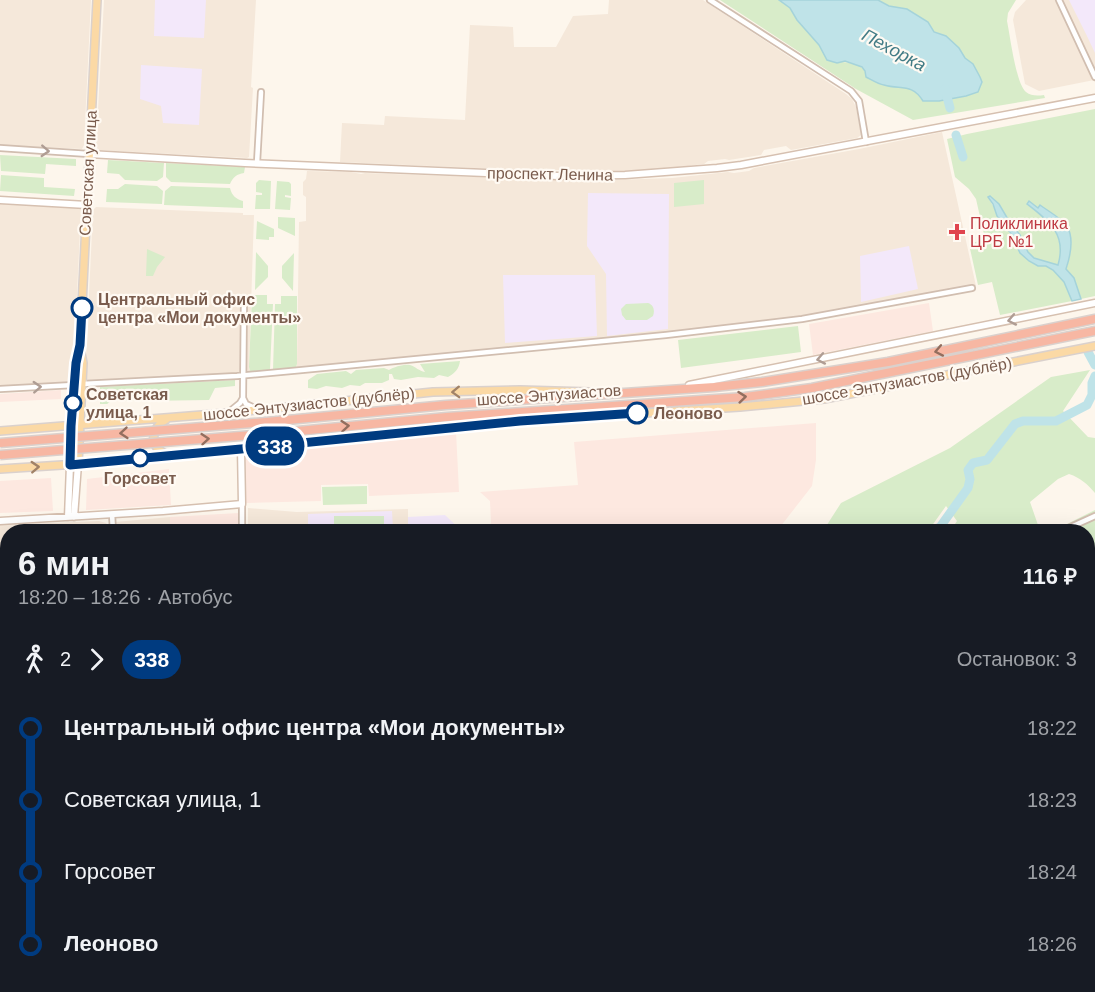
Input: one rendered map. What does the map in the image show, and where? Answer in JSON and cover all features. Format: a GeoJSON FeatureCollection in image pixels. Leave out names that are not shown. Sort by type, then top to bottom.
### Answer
{"type":"FeatureCollection","features":[{"type":"Feature","properties":{"kind":"highway","name":"шоссе Энтузиастов"},"geometry":{"type":"LineString","coordinates":[[0,443],[446,405],[714,387],[888,362],[1095,319]]}},
{"type":"Feature","properties":{"kind":"highway","name":"шоссе Энтузиастов"},"geometry":{"type":"LineString","coordinates":[[0,455],[447,417],[711,400],[812,388],[1095,331]]}},
{"type":"Feature","properties":{"kind":"main road","name":"Советская улица"},"geometry":{"type":"LineString","coordinates":[[74,464],[71,426],[83,363],[80,345],[97,0]]}},
{"type":"Feature","properties":{"kind":"main road","name":"проспект Ленина"},"geometry":{"type":"LineString","coordinates":[[89,154],[558,176],[625,176],[717,168],[1095,99]]}},
{"type":"Feature","properties":{"kind":"main road"},"geometry":{"type":"LineString","coordinates":[[0,200],[87,205]]}},
{"type":"Feature","properties":{"kind":"main road"},"geometry":{"type":"LineString","coordinates":[[659,391],[1094,304]]}},
{"type":"Feature","properties":{"kind":"main road","name":"шоссе Энтузиастов (дублёр)"},"geometry":{"type":"LineString","coordinates":[[0,469],[241,449],[520,421],[740,407],[824,399],[1095,346]]}},
{"type":"Feature","properties":{"kind":"main road","name":"Советская улица"},"geometry":{"type":"LineString","coordinates":[[71,517],[74,464],[80,425],[78,385]]}},
{"type":"Feature","properties":{"kind":"main road","name":"шоссе Энтузиастов (дублёр)"},"geometry":{"type":"LineString","coordinates":[[0,431],[173,418],[433,392],[520,390],[619,393]]}},
{"type":"Feature","properties":{"kind":"main road"},"geometry":{"type":"LineString","coordinates":[[582,408],[656,412]]}},
{"type":"Feature","properties":{"kind":"main road"},"geometry":{"type":"LineString","coordinates":[[171,455],[159,451],[154,443],[154,436],[160,423],[173,418]]}},
{"type":"Feature","properties":{"kind":"main road"},"geometry":{"type":"LineString","coordinates":[[0,521],[242,504],[241,449]]}},
{"type":"Feature","properties":{"kind":"street"},"geometry":{"type":"LineString","coordinates":[[710,0],[851,91],[859,101],[866,142]]}},
{"type":"Feature","properties":{"kind":"street"},"geometry":{"type":"LineString","coordinates":[[1059,0],[1095,77]]}},
{"type":"Feature","properties":{"kind":"street"},"geometry":{"type":"LineString","coordinates":[[257,163],[261,92]]}},
{"type":"Feature","properties":{"kind":"street","name":"проспект Ленина"},"geometry":{"type":"LineString","coordinates":[[0,148],[89,154]]}},
{"type":"Feature","properties":{"kind":"street"},"geometry":{"type":"LineString","coordinates":[[0,389],[243,375],[573,345],[802,320],[972,288]]}},
{"type":"Feature","properties":{"kind":"street"},"geometry":{"type":"LineString","coordinates":[[244,298],[243,398],[246,404],[260,410]]}},
{"type":"Feature","properties":{"kind":"street"},"geometry":{"type":"LineString","coordinates":[[226,413],[234,409],[243,398]]}},
{"type":"Feature","properties":{"kind":"street"},"geometry":{"type":"LineString","coordinates":[[242,504],[242,524]]}},
{"type":"Feature","properties":{"kind":"street"},"geometry":{"type":"LineString","coordinates":[[112,514],[112,524]]}},
{"type":"Feature","properties":{"kind":"street"},"geometry":{"type":"LineString","coordinates":[[1077,524],[1095,516]]}},
{"type":"Feature","properties":{"kind":"shaded area"},"geometry":{"type":"Polygon","coordinates":[[[0,0],[91,0],[82,149],[0,145],[0,0]]]}},
{"type":"Feature","properties":{"kind":"shaded area"},"geometry":{"type":"Polygon","coordinates":[[[104,0],[256,0],[249,157],[98,150],[96,146],[104,0]]]}},
{"type":"Feature","properties":{"kind":"shaded area"},"geometry":{"type":"Polygon","coordinates":[[[155,0],[206,0],[204,38],[154,36],[155,0]]]}},
{"type":"Feature","properties":{"kind":"shaded area"},"geometry":{"type":"Polygon","coordinates":[[[609,0],[703,0],[852,99],[856,107],[861,135],[857,138],[791,150],[786,146],[764,150],[761,155],[708,161],[704,164],[624,171],[499,169],[340,162],[342,123],[384,125],[385,116],[465,120],[470,25],[513,27],[514,47],[556,47],[573,16],[608,14],[609,0]]]}},
{"type":"Feature","properties":{"kind":"shaded area"},"geometry":{"type":"Polygon","coordinates":[[[1026,0],[1055,0],[1094,80],[1039,91],[1025,84],[1013,20],[1015,12],[1026,0]]]}},
{"type":"Feature","properties":{"kind":"shaded area"},"geometry":{"type":"Polygon","coordinates":[[[1062,0],[1095,0],[1095,69],[1062,0]]]}},
{"type":"Feature","properties":{"kind":"shaded area"},"geometry":{"type":"Polygon","coordinates":[[[1069,0],[1095,0],[1095,53],[1086,34],[1069,0]]]}},
{"type":"Feature","properties":{"kind":"shaded area"},"geometry":{"type":"Polygon","coordinates":[[[141,65],[202,69],[199,125],[163,123],[161,106],[140,99],[141,65]]]}},
{"type":"Feature","properties":{"kind":"shaded area"},"geometry":{"type":"Polygon","coordinates":[[[942,132],[976,286],[801,317],[572,343],[293,369],[297,364],[299,222],[306,221],[306,197],[303,195],[303,182],[307,171],[583,181],[672,178],[749,171],[754,168],[942,132]]]}},
{"type":"Feature","properties":{"kind":"shaded area"},"geometry":{"type":"Polygon","coordinates":[[[588,193],[669,194],[668,329],[607,336],[606,274],[587,246],[588,193]]]}},
{"type":"Feature","properties":{"kind":"shaded area"},"geometry":{"type":"Polygon","coordinates":[[[0,203],[81,209],[71,382],[0,386],[0,203]]]}},
{"type":"Feature","properties":{"kind":"shaded area"},"geometry":{"type":"Polygon","coordinates":[[[96,207],[254,215],[249,367],[250,371],[254,372],[88,382],[85,380],[93,210],[96,207]]]}},
{"type":"Feature","properties":{"kind":"shaded area"},"geometry":{"type":"Polygon","coordinates":[[[909,246],[918,289],[861,302],[860,256],[909,246]]]}},
{"type":"Feature","properties":{"kind":"shaded area"},"geometry":{"type":"Polygon","coordinates":[[[503,275],[595,275],[597,336],[505,343],[503,275]]]}},
{"type":"Feature","properties":{"kind":"shaded area"},"geometry":{"type":"Polygon","coordinates":[[[929,303],[933,331],[813,355],[809,324],[929,303]]]}},
{"type":"Feature","properties":{"kind":"shaded area"},"geometry":{"type":"Polygon","coordinates":[[[61,390],[61,399],[0,402],[0,394],[61,390]]]}},
{"type":"Feature","properties":{"kind":"shaded area"},"geometry":{"type":"Polygon","coordinates":[[[816,423],[816,460],[812,486],[782,524],[490,524],[490,501],[480,492],[578,485],[574,442],[816,423]]]}},
{"type":"Feature","properties":{"kind":"shaded area"},"geometry":{"type":"Polygon","coordinates":[[[456,431],[459,492],[369,496],[368,484],[321,485],[321,501],[246,503],[245,453],[456,431]]]}},
{"type":"Feature","properties":{"kind":"shaded area"},"geometry":{"type":"Polygon","coordinates":[[[169,469],[171,505],[86,510],[87,479],[169,469]]]}},
{"type":"Feature","properties":{"kind":"shaded area"},"geometry":{"type":"Polygon","coordinates":[[[51,478],[53,511],[0,513],[0,481],[51,478]]]}},
{"type":"Feature","properties":{"kind":"shaded area"},"geometry":{"type":"Polygon","coordinates":[[[248,508],[297,512],[408,509],[408,524],[248,524],[248,508]]]}},
{"type":"Feature","properties":{"kind":"shaded area"},"geometry":{"type":"Polygon","coordinates":[[[392,511],[393,524],[308,524],[308,514],[392,511]]]}},
{"type":"Feature","properties":{"kind":"shaded area"},"geometry":{"type":"Polygon","coordinates":[[[238,513],[238,524],[170,524],[170,517],[238,513]]]}},
{"type":"Feature","properties":{"kind":"shaded area"},"geometry":{"type":"Polygon","coordinates":[[[445,515],[455,524],[408,524],[408,517],[445,515]]]}},
{"type":"Feature","properties":{"kind":"shaded area"},"geometry":{"type":"Polygon","coordinates":[[[170,517],[170,524],[115,524],[115,522],[170,517]]]}},
{"type":"Feature","properties":{"kind":"shaded area"},"geometry":{"type":"Polygon","coordinates":[[[99,521],[107,524],[25,524],[99,521]]]}},
{"type":"Feature","properties":{"kind":"green space"},"geometry":{"type":"Polygon","coordinates":[[[720,0],[779,0],[790,8],[797,20],[819,45],[827,60],[856,64],[865,71],[867,77],[878,83],[910,89],[923,101],[939,101],[966,96],[973,65],[946,36],[934,32],[928,22],[907,9],[889,6],[878,0],[1016,0],[1008,13],[1007,21],[1019,80],[1026,92],[1044,95],[1045,98],[913,120],[856,89],[720,0]]]}},
{"type":"Feature","properties":{"kind":"green space"},"geometry":{"type":"Polygon","coordinates":[[[1095,109],[1095,296],[1081,299],[1074,278],[1066,269],[1070,241],[1040,205],[1038,208],[1030,202],[1027,204],[1049,223],[1058,236],[1060,253],[1058,265],[1034,258],[1028,252],[1020,235],[999,204],[990,196],[988,197],[1005,227],[1029,261],[1053,270],[1064,282],[1072,301],[1000,315],[992,282],[978,285],[969,244],[985,239],[976,199],[969,189],[955,177],[947,139],[1095,109]]]}},
{"type":"Feature","properties":{"kind":"green space"},"geometry":{"type":"Polygon","coordinates":[[[0,155],[76,159],[76,166],[46,164],[45,174],[1,171],[0,155]]]}},
{"type":"Feature","properties":{"kind":"green space"},"geometry":{"type":"Polygon","coordinates":[[[108,160],[164,163],[163,177],[157,181],[125,180],[119,174],[107,173],[108,160]]]}},
{"type":"Feature","properties":{"kind":"green space"},"geometry":{"type":"Polygon","coordinates":[[[166,163],[245,167],[244,173],[235,176],[230,184],[171,182],[166,177],[166,163]]]}},
{"type":"Feature","properties":{"kind":"green space"},"geometry":{"type":"Polygon","coordinates":[[[1,175],[44,178],[44,187],[75,189],[74,196],[0,191],[1,175]]]}},
{"type":"Feature","properties":{"kind":"green space"},"geometry":{"type":"Polygon","coordinates":[[[259,180],[271,181],[270,209],[255,209],[256,195],[262,195],[256,192],[256,183],[259,180]]]}},
{"type":"Feature","properties":{"kind":"green space"},"geometry":{"type":"Polygon","coordinates":[[[704,180],[704,204],[674,207],[674,183],[704,180]]]}},
{"type":"Feature","properties":{"kind":"green space"},"geometry":{"type":"Polygon","coordinates":[[[277,181],[291,184],[291,196],[285,195],[291,198],[290,210],[275,209],[277,181]]]}},
{"type":"Feature","properties":{"kind":"green space"},"geometry":{"type":"Polygon","coordinates":[[[125,184],[157,186],[163,191],[162,204],[106,202],[107,189],[118,189],[125,184]]]}},
{"type":"Feature","properties":{"kind":"green space"},"geometry":{"type":"Polygon","coordinates":[[[171,186],[230,188],[235,197],[243,201],[243,208],[164,205],[165,191],[171,186]]]}},
{"type":"Feature","properties":{"kind":"green space"},"geometry":{"type":"Polygon","coordinates":[[[278,217],[295,218],[295,236],[278,228],[278,217]]]}},
{"type":"Feature","properties":{"kind":"green space"},"geometry":{"type":"Polygon","coordinates":[[[257,221],[274,229],[274,237],[269,237],[269,240],[256,239],[257,221]]]}},
{"type":"Feature","properties":{"kind":"green space"},"geometry":{"type":"Polygon","coordinates":[[[147,249],[165,257],[153,276],[146,276],[147,249]]]}},
{"type":"Feature","properties":{"kind":"green space"},"geometry":{"type":"Polygon","coordinates":[[[256,252],[268,266],[268,277],[255,290],[256,252]]]}},
{"type":"Feature","properties":{"kind":"green space"},"geometry":{"type":"Polygon","coordinates":[[[294,253],[293,291],[282,278],[282,266],[294,253]]]}},
{"type":"Feature","properties":{"kind":"green space"},"geometry":{"type":"Polygon","coordinates":[[[252,295],[267,295],[267,304],[273,304],[270,370],[254,372],[250,371],[249,367],[252,295]]]}},
{"type":"Feature","properties":{"kind":"green space"},"geometry":{"type":"Polygon","coordinates":[[[281,296],[297,296],[297,364],[293,369],[273,370],[275,304],[281,304],[281,296]]]}},
{"type":"Feature","properties":{"kind":"green space"},"geometry":{"type":"Polygon","coordinates":[[[648,303],[653,307],[654,312],[653,316],[647,320],[626,320],[622,315],[621,309],[626,304],[648,303]]]}},
{"type":"Feature","properties":{"kind":"green space"},"geometry":{"type":"Polygon","coordinates":[[[798,326],[801,352],[681,368],[678,340],[798,326]]]}},
{"type":"Feature","properties":{"kind":"green space"},"geometry":{"type":"Polygon","coordinates":[[[460,361],[453,374],[448,377],[439,375],[434,378],[418,377],[401,380],[394,379],[392,374],[389,374],[389,380],[382,383],[365,383],[360,386],[350,385],[342,388],[326,386],[317,389],[308,388],[308,380],[317,374],[346,371],[351,374],[356,370],[384,368],[389,370],[408,365],[425,372],[420,364],[460,361]]]}},
{"type":"Feature","properties":{"kind":"green space"},"geometry":{"type":"Polygon","coordinates":[[[1090,370],[1063,411],[1088,437],[1095,438],[1095,493],[1077,477],[1069,474],[1058,479],[1030,502],[1038,524],[955,524],[957,521],[946,506],[933,524],[828,524],[841,503],[950,448],[1051,377],[1090,370]]]}},
{"type":"Feature","properties":{"kind":"green space"},"geometry":{"type":"Polygon","coordinates":[[[235,380],[235,386],[215,388],[209,400],[142,401],[135,399],[131,402],[114,396],[114,399],[107,404],[100,404],[100,387],[235,380]]]}},
{"type":"Feature","properties":{"kind":"green space"},"geometry":{"type":"Polygon","coordinates":[[[367,486],[367,504],[323,505],[322,487],[367,486]]]}},
{"type":"Feature","properties":{"kind":"green space"},"geometry":{"type":"Polygon","coordinates":[[[1095,510],[1095,524],[1067,524],[1095,510]]]}},
{"type":"Feature","properties":{"kind":"green space"},"geometry":{"type":"Polygon","coordinates":[[[334,516],[384,516],[384,524],[334,524],[334,516]]]}},
{"type":"Feature","properties":{"kind":"water"},"geometry":{"type":"Polygon","coordinates":[[[779,0],[878,0],[889,6],[907,9],[928,22],[934,32],[946,36],[973,64],[982,82],[978,92],[939,101],[923,101],[910,89],[882,84],[866,77],[862,67],[845,61],[837,63],[827,60],[819,45],[797,20],[790,8],[779,0]]]}},
{"type":"Feature","properties":{"kind":"water"},"geometry":{"type":"Polygon","coordinates":[[[990,196],[999,204],[1034,258],[1058,265],[1060,245],[1054,229],[1027,204],[1029,201],[1038,208],[1040,205],[1067,226],[1071,242],[1066,269],[1074,278],[1081,299],[1072,301],[1064,282],[1053,270],[1046,266],[1038,266],[1020,253],[1010,232],[997,216],[988,197],[990,196]]]}},
{"type":"Feature","properties":{"kind":"waterway","name":"Пехорка"},"geometry":{"type":"LineString","coordinates":[[945,89],[950,108]]}},
{"type":"Feature","properties":{"kind":"waterway","name":"Пехорка"},"geometry":{"type":"LineString","coordinates":[[956,135],[963,157]]}},
{"type":"Feature","properties":{"kind":"waterway","name":"Пехорка"},"geometry":{"type":"LineString","coordinates":[[1088,352],[1095,365]]}},
{"type":"Feature","properties":{"kind":"waterway","name":"Пехорка"},"geometry":{"type":"LineString","coordinates":[[942,524],[968,488],[970,479],[968,470],[973,463],[987,460],[1015,424],[1023,421],[1056,421],[1087,405],[1092,395],[1092,383],[1095,376]]}},
{"type":"Feature","properties":{"kind":"bus line","name":"338"},"geometry":{"type":"LineString","coordinates":[[82,308],[71,426],[70,465],[520,421],[637,413]]}},
{"type":"Feature","properties":{"kind":"place","name":"Поликлиника ЦРБ №1"},"geometry":{"type":"Point","coordinates":[957,232]}},
{"type":"Feature","properties":{"kind":"place","name":"Центральный офис центра «Мои документы»"},"geometry":{"type":"Point","coordinates":[82,308]}},
{"type":"Feature","properties":{"kind":"place","name":"Советская улица, 1"},"geometry":{"type":"Point","coordinates":[73,403]}},
{"type":"Feature","properties":{"kind":"place","name":"Леоново"},"geometry":{"type":"Point","coordinates":[637,413]}},
{"type":"Feature","properties":{"kind":"place","name":"Горсовет"},"geometry":{"type":"Point","coordinates":[140,458]}}]}
